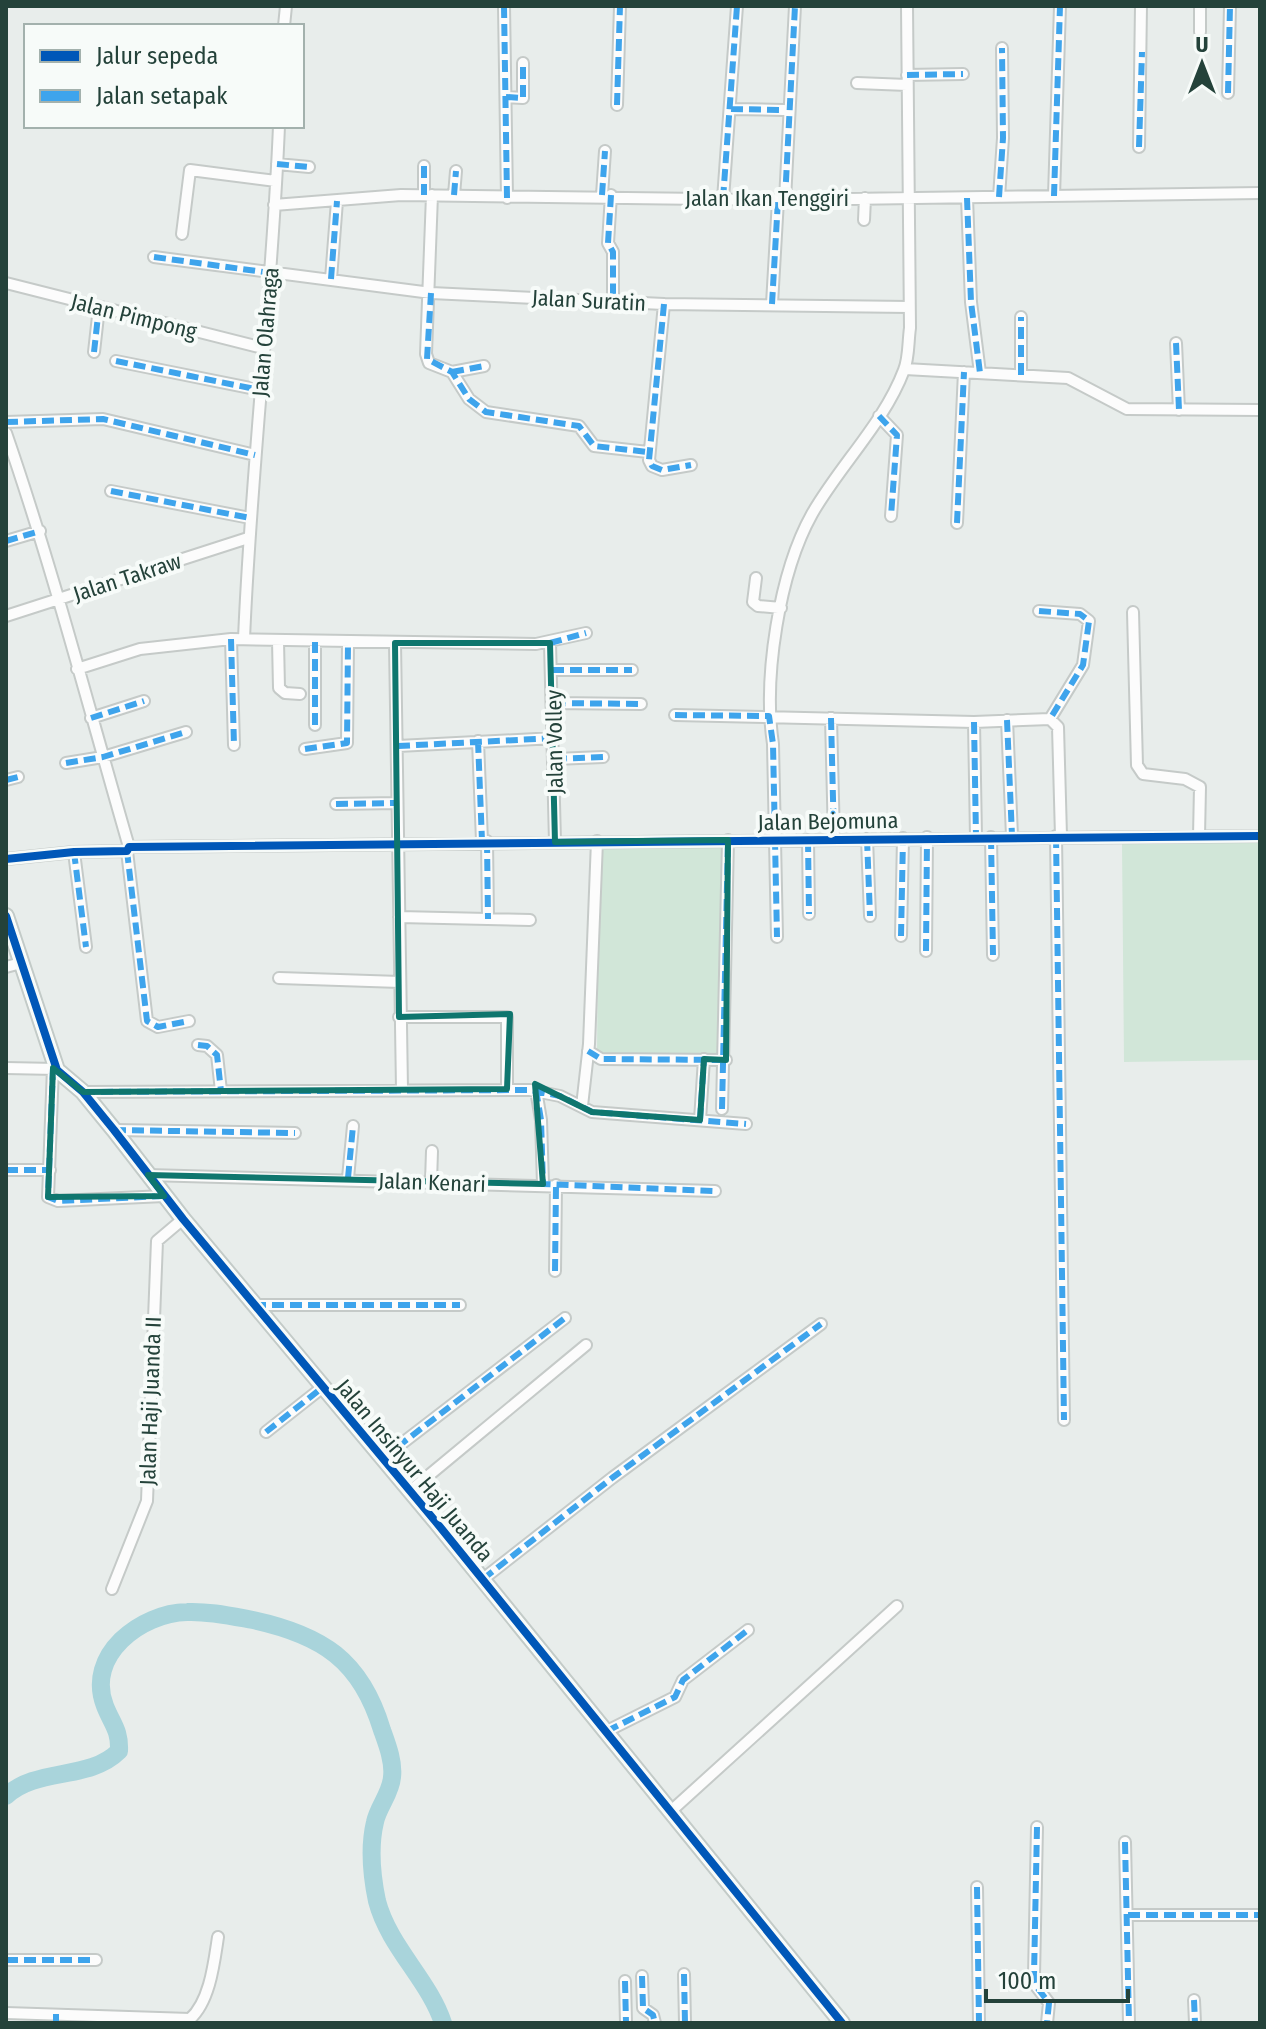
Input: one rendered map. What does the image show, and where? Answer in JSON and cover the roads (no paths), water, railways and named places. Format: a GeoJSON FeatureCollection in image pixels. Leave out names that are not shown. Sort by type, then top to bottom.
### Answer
{"type":"FeatureCollection","features":[{"type":"Feature","properties":{"kind":"street"},"geometry":{"type":"LineString","coordinates":[[504,6],[507,198]]}},
{"type":"Feature","properties":{"kind":"street"},"geometry":{"type":"LineString","coordinates":[[617,105],[620,6]]}},
{"type":"Feature","properties":{"kind":"street"},"geometry":{"type":"LineString","coordinates":[[723,199],[737,6]]}},
{"type":"Feature","properties":{"kind":"street"},"geometry":{"type":"LineString","coordinates":[[772,304],[795,6]]}},
{"type":"Feature","properties":{"kind":"street"},"geometry":{"type":"LineString","coordinates":[[777,937],[776,839],[769,716],[774,635],[812,514],[879,416],[905,369],[909,307],[907,6]]}},
{"type":"Feature","properties":{"kind":"street"},"geometry":{"type":"LineString","coordinates":[[1054,196],[1060,6]]}},
{"type":"Feature","properties":{"kind":"street"},"geometry":{"type":"LineString","coordinates":[[1139,147],[1141,6]]}},
{"type":"Feature","properties":{"kind":"street"},"geometry":{"type":"LineString","coordinates":[[1200,6],[1200,32]]}},
{"type":"Feature","properties":{"kind":"street"},"geometry":{"type":"LineString","coordinates":[[1228,93],[1230,6]]}},
{"type":"Feature","properties":{"kind":"street"},"geometry":{"type":"LineString","coordinates":[[999,197],[1003,138],[1002,48]]}},
{"type":"Feature","properties":{"kind":"street"},"geometry":{"type":"LineString","coordinates":[[506,97],[523,98],[523,63]]}},
{"type":"Feature","properties":{"kind":"street"},"geometry":{"type":"LineString","coordinates":[[857,83],[963,74]]}},
{"type":"Feature","properties":{"kind":"street"},"geometry":{"type":"LineString","coordinates":[[731,109],[784,110]]}},
{"type":"Feature","properties":{"kind":"street","name":"Jalan Olahraga"},"geometry":{"type":"LineString","coordinates":[[248,538],[271,273],[279,128]]}},
{"type":"Feature","properties":{"kind":"street"},"geometry":{"type":"LineString","coordinates":[[605,151],[608,243],[613,252],[613,302]]}},
{"type":"Feature","properties":{"kind":"street"},"geometry":{"type":"LineString","coordinates":[[277,164],[309,167]]}},
{"type":"Feature","properties":{"kind":"street"},"geometry":{"type":"LineString","coordinates":[[424,166],[431,293],[427,359],[452,372],[469,399],[486,412],[579,426],[594,446],[648,452]]}},
{"type":"Feature","properties":{"kind":"street"},"geometry":{"type":"LineString","coordinates":[[182,234],[190,170],[276,181]]}},
{"type":"Feature","properties":{"kind":"street"},"geometry":{"type":"LineString","coordinates":[[454,195],[456,171]]}},
{"type":"Feature","properties":{"kind":"street","name":"Jalan Ikan Tenggiri"},"geometry":{"type":"LineString","coordinates":[[274,205],[428,195],[507,198],[606,195],[782,200],[1260,193]]}},
{"type":"Feature","properties":{"kind":"street"},"geometry":{"type":"LineString","coordinates":[[864,220],[865,198]]}},
{"type":"Feature","properties":{"kind":"street"},"geometry":{"type":"LineString","coordinates":[[967,198],[971,302],[980,373]]}},
{"type":"Feature","properties":{"kind":"street"},"geometry":{"type":"LineString","coordinates":[[331,279],[337,201]]}},
{"type":"Feature","properties":{"kind":"street"},"geometry":{"type":"LineString","coordinates":[[154,257],[271,273]]}},
{"type":"Feature","properties":{"kind":"street","name":"Jalan Suratin"},"geometry":{"type":"LineString","coordinates":[[271,273],[431,293],[664,304],[909,307]]}},
{"type":"Feature","properties":{"kind":"street","name":"Jalan Pimpong"},"geometry":{"type":"LineString","coordinates":[[6,283],[263,348]]}},
{"type":"Feature","properties":{"kind":"street"},"geometry":{"type":"LineString","coordinates":[[664,304],[648,452],[656,469],[691,465]]}},
{"type":"Feature","properties":{"kind":"street"},"geometry":{"type":"LineString","coordinates":[[94,352],[99,307]]}},
{"type":"Feature","properties":{"kind":"street"},"geometry":{"type":"LineString","coordinates":[[1021,317],[1021,375]]}},
{"type":"Feature","properties":{"kind":"street"},"geometry":{"type":"LineString","coordinates":[[1176,343],[1179,410]]}},
{"type":"Feature","properties":{"kind":"street"},"geometry":{"type":"LineString","coordinates":[[116,361],[260,390]]}},
{"type":"Feature","properties":{"kind":"street"},"geometry":{"type":"LineString","coordinates":[[452,372],[484,366]]}},
{"type":"Feature","properties":{"kind":"street"},"geometry":{"type":"LineString","coordinates":[[905,369],[1068,378],[1127,409],[1260,410]]}},
{"type":"Feature","properties":{"kind":"street"},"geometry":{"type":"LineString","coordinates":[[957,523],[964,372]]}},
{"type":"Feature","properties":{"kind":"street"},"geometry":{"type":"LineString","coordinates":[[879,416],[897,435],[891,516]]}},
{"type":"Feature","properties":{"kind":"street"},"geometry":{"type":"LineString","coordinates":[[6,422],[88,417],[255,455]]}},
{"type":"Feature","properties":{"kind":"street"},"geometry":{"type":"LineString","coordinates":[[6,433],[40,531],[56,600],[128,849],[147,1021],[158,1027],[189,1021]]}},
{"type":"Feature","properties":{"kind":"street"},"geometry":{"type":"LineString","coordinates":[[111,491],[250,518]]}},
{"type":"Feature","properties":{"kind":"street"},"geometry":{"type":"LineString","coordinates":[[6,541],[40,531]]}},
{"type":"Feature","properties":{"kind":"street"},"geometry":{"type":"LineString","coordinates":[[244,639],[248,538]]}},
{"type":"Feature","properties":{"kind":"street","name":"Jalan Takraw"},"geometry":{"type":"LineString","coordinates":[[6,616],[248,538]]}},
{"type":"Feature","properties":{"kind":"street"},"geometry":{"type":"LineString","coordinates":[[756,578],[753,602],[781,608]]}},
{"type":"Feature","properties":{"kind":"street"},"geometry":{"type":"LineString","coordinates":[[1039,611],[1080,614],[1089,621],[1083,665],[1050,719]]}},
{"type":"Feature","properties":{"kind":"street"},"geometry":{"type":"LineString","coordinates":[[1133,612],[1137,765],[1143,774],[1185,779],[1200,787],[1199,836]]}},
{"type":"Feature","properties":{"kind":"street"},"geometry":{"type":"LineString","coordinates":[[77,669],[140,649],[231,639],[348,643],[550,643],[586,633]]}},
{"type":"Feature","properties":{"kind":"street"},"geometry":{"type":"LineString","coordinates":[[231,639],[234,745]]}},
{"type":"Feature","properties":{"kind":"street"},"geometry":{"type":"LineString","coordinates":[[278,641],[279,688],[285,693],[300,694]]}},
{"type":"Feature","properties":{"kind":"street"},"geometry":{"type":"LineString","coordinates":[[315,642],[315,725]]}},
{"type":"Feature","properties":{"kind":"street"},"geometry":{"type":"LineString","coordinates":[[305,749],[347,743],[348,643]]}},
{"type":"Feature","properties":{"kind":"street"},"geometry":{"type":"LineString","coordinates":[[395,643],[402,1089]]}},
{"type":"Feature","properties":{"kind":"street","name":"Jalan Volley"},"geometry":{"type":"LineString","coordinates":[[550,643],[555,738],[555,842]]}},
{"type":"Feature","properties":{"kind":"street"},"geometry":{"type":"LineString","coordinates":[[552,670],[632,670]]}},
{"type":"Feature","properties":{"kind":"street"},"geometry":{"type":"LineString","coordinates":[[91,718],[144,701]]}},
{"type":"Feature","properties":{"kind":"street"},"geometry":{"type":"LineString","coordinates":[[554,703],[641,704]]}},
{"type":"Feature","properties":{"kind":"street"},"geometry":{"type":"LineString","coordinates":[[675,715],[974,722],[1050,719],[1058,727],[1064,1420]]}},
{"type":"Feature","properties":{"kind":"street"},"geometry":{"type":"LineString","coordinates":[[831,718],[834,839]]}},
{"type":"Feature","properties":{"kind":"street"},"geometry":{"type":"LineString","coordinates":[[1007,720],[1012,836]]}},
{"type":"Feature","properties":{"kind":"street"},"geometry":{"type":"LineString","coordinates":[[974,722],[976,837]]}},
{"type":"Feature","properties":{"kind":"street"},"geometry":{"type":"LineString","coordinates":[[66,763],[103,757],[186,732]]}},
{"type":"Feature","properties":{"kind":"street"},"geometry":{"type":"LineString","coordinates":[[398,746],[555,738]]}},
{"type":"Feature","properties":{"kind":"street"},"geometry":{"type":"LineString","coordinates":[[478,741],[488,919]]}},
{"type":"Feature","properties":{"kind":"street"},"geometry":{"type":"LineString","coordinates":[[555,759],[603,757]]}},
{"type":"Feature","properties":{"kind":"street"},"geometry":{"type":"LineString","coordinates":[[6,780],[18,777]]}},
{"type":"Feature","properties":{"kind":"street"},"geometry":{"type":"LineString","coordinates":[[336,804],[397,803]]}},
{"type":"Feature","properties":{"kind":"street","name":"Jalan Bejomuna"},"geometry":{"type":"LineString","coordinates":[[6,859],[128,849],[485,841],[1260,836]]}},
{"type":"Feature","properties":{"kind":"street"},"geometry":{"type":"LineString","coordinates":[[926,951],[927,837]]}},
{"type":"Feature","properties":{"kind":"street"},"geometry":{"type":"LineString","coordinates":[[991,837],[993,955]]}},
{"type":"Feature","properties":{"kind":"street"},"geometry":{"type":"LineString","coordinates":[[901,936],[903,838]]}},
{"type":"Feature","properties":{"kind":"street"},"geometry":{"type":"LineString","coordinates":[[867,839],[870,916]]}},
{"type":"Feature","properties":{"kind":"street"},"geometry":{"type":"LineString","coordinates":[[722,1109],[726,1060],[728,840]]}},
{"type":"Feature","properties":{"kind":"street"},"geometry":{"type":"LineString","coordinates":[[808,840],[809,914]]}},
{"type":"Feature","properties":{"kind":"street"},"geometry":{"type":"LineString","coordinates":[[582,1106],[588,1051],[597,841]]}},
{"type":"Feature","properties":{"kind":"street"},"geometry":{"type":"LineString","coordinates":[[74,852],[86,947]]}},
{"type":"Feature","properties":{"kind":"street"},"geometry":{"type":"LineString","coordinates":[[6,916],[14,965],[55,1069],[46,1192],[52,1200],[164,1196]]}},
{"type":"Feature","properties":{"kind":"street"},"geometry":{"type":"LineString","coordinates":[[399,917],[530,920]]}},
{"type":"Feature","properties":{"kind":"street"},"geometry":{"type":"LineString","coordinates":[[279,978],[400,982]]}},
{"type":"Feature","properties":{"kind":"street"},"geometry":{"type":"LineString","coordinates":[[399,1017],[507,1017],[507,1089]]}},
{"type":"Feature","properties":{"kind":"street"},"geometry":{"type":"LineString","coordinates":[[198,1045],[207,1046],[217,1055],[221,1091]]}},
{"type":"Feature","properties":{"kind":"street"},"geometry":{"type":"LineString","coordinates":[[588,1051],[601,1059],[726,1060]]}},
{"type":"Feature","properties":{"kind":"street"},"geometry":{"type":"LineString","coordinates":[[700,1120],[704,1059]]}},
{"type":"Feature","properties":{"kind":"street"},"geometry":{"type":"LineString","coordinates":[[6,1068],[55,1069]]}},
{"type":"Feature","properties":{"kind":"street","name":"Jalan Insinyur Haji Juanda"},"geometry":{"type":"LineString","coordinates":[[55,1069],[83,1092],[164,1196],[483,1579],[842,2023]]}},
{"type":"Feature","properties":{"kind":"street"},"geometry":{"type":"LineString","coordinates":[[536,1090],[541,1120],[543,1184]]}},
{"type":"Feature","properties":{"kind":"street"},"geometry":{"type":"LineString","coordinates":[[83,1092],[536,1090],[592,1112],[746,1124]]}},
{"type":"Feature","properties":{"kind":"street"},"geometry":{"type":"LineString","coordinates":[[348,1178],[353,1126]]}},
{"type":"Feature","properties":{"kind":"street"},"geometry":{"type":"LineString","coordinates":[[114,1130],[295,1133]]}},
{"type":"Feature","properties":{"kind":"street"},"geometry":{"type":"LineString","coordinates":[[431,1182],[432,1151]]}},
{"type":"Feature","properties":{"kind":"street"},"geometry":{"type":"LineString","coordinates":[[6,1170],[50,1170]]}},
{"type":"Feature","properties":{"kind":"street","name":"Jalan Kenari"},"geometry":{"type":"LineString","coordinates":[[148,1175],[348,1178],[715,1191]]}},
{"type":"Feature","properties":{"kind":"street"},"geometry":{"type":"LineString","coordinates":[[555,1271],[556,1185]]}},
{"type":"Feature","properties":{"kind":"street","name":"Jalan Haji Juanda II"},"geometry":{"type":"LineString","coordinates":[[112,1589],[147,1501],[157,1241],[183,1219]]}},
{"type":"Feature","properties":{"kind":"street"},"geometry":{"type":"LineString","coordinates":[[254,1305],[460,1305]]}},
{"type":"Feature","properties":{"kind":"street"},"geometry":{"type":"LineString","coordinates":[[383,1458],[565,1318]]}},
{"type":"Feature","properties":{"kind":"street"},"geometry":{"type":"LineString","coordinates":[[483,1579],[643,1454],[821,1324]]}},
{"type":"Feature","properties":{"kind":"street"},"geometry":{"type":"LineString","coordinates":[[410,1491],[586,1345]]}},
{"type":"Feature","properties":{"kind":"street"},"geometry":{"type":"LineString","coordinates":[[266,1432],[323,1387]]}},
{"type":"Feature","properties":{"kind":"street"},"geometry":{"type":"LineString","coordinates":[[671,1811],[897,1606]]}},
{"type":"Feature","properties":{"kind":"street"},"geometry":{"type":"LineString","coordinates":[[607,1731],[675,1697],[683,1680],[748,1630]]}},
{"type":"Feature","properties":{"kind":"street"},"geometry":{"type":"LineString","coordinates":[[1037,1827],[1034,1976],[1036,1986],[1049,2003],[1047,2023]]}},
{"type":"Feature","properties":{"kind":"street"},"geometry":{"type":"LineString","coordinates":[[1125,1842],[1129,2023]]}},
{"type":"Feature","properties":{"kind":"street"},"geometry":{"type":"LineString","coordinates":[[977,1887],[979,2023]]}},
{"type":"Feature","properties":{"kind":"street"},"geometry":{"type":"LineString","coordinates":[[1128,1915],[1260,1915]]}},
{"type":"Feature","properties":{"kind":"street"},"geometry":{"type":"LineString","coordinates":[[6,2013],[56,2019],[190,2019],[197,2011],[209,1982],[218,1937]]}},
{"type":"Feature","properties":{"kind":"street"},"geometry":{"type":"LineString","coordinates":[[6,1960],[96,1960]]}},
{"type":"Feature","properties":{"kind":"street"},"geometry":{"type":"LineString","coordinates":[[684,1974],[685,2023]]}},
{"type":"Feature","properties":{"kind":"street"},"geometry":{"type":"LineString","coordinates":[[642,1976],[643,2008],[653,2015],[655,2023]]}},
{"type":"Feature","properties":{"kind":"street"},"geometry":{"type":"LineString","coordinates":[[625,1981],[626,2023]]}},
{"type":"Feature","properties":{"kind":"street"},"geometry":{"type":"LineString","coordinates":[[1194,2000],[1195,2023]]}},
{"type":"Feature","properties":{"kind":"waterway"},"geometry":{"type":"LineString","coordinates":[[6,1796],[33,1781],[93,1767],[119,1751],[117,1732],[105,1706],[101,1687],[103,1670],[121,1640],[152,1620],[187,1612],[220,1614],[277,1626],[319,1643],[336,1654],[363,1685],[386,1741],[392,1777],[377,1816],[372,1842],[377,1901],[390,1933],[437,2007],[443,2023]]}}]}
